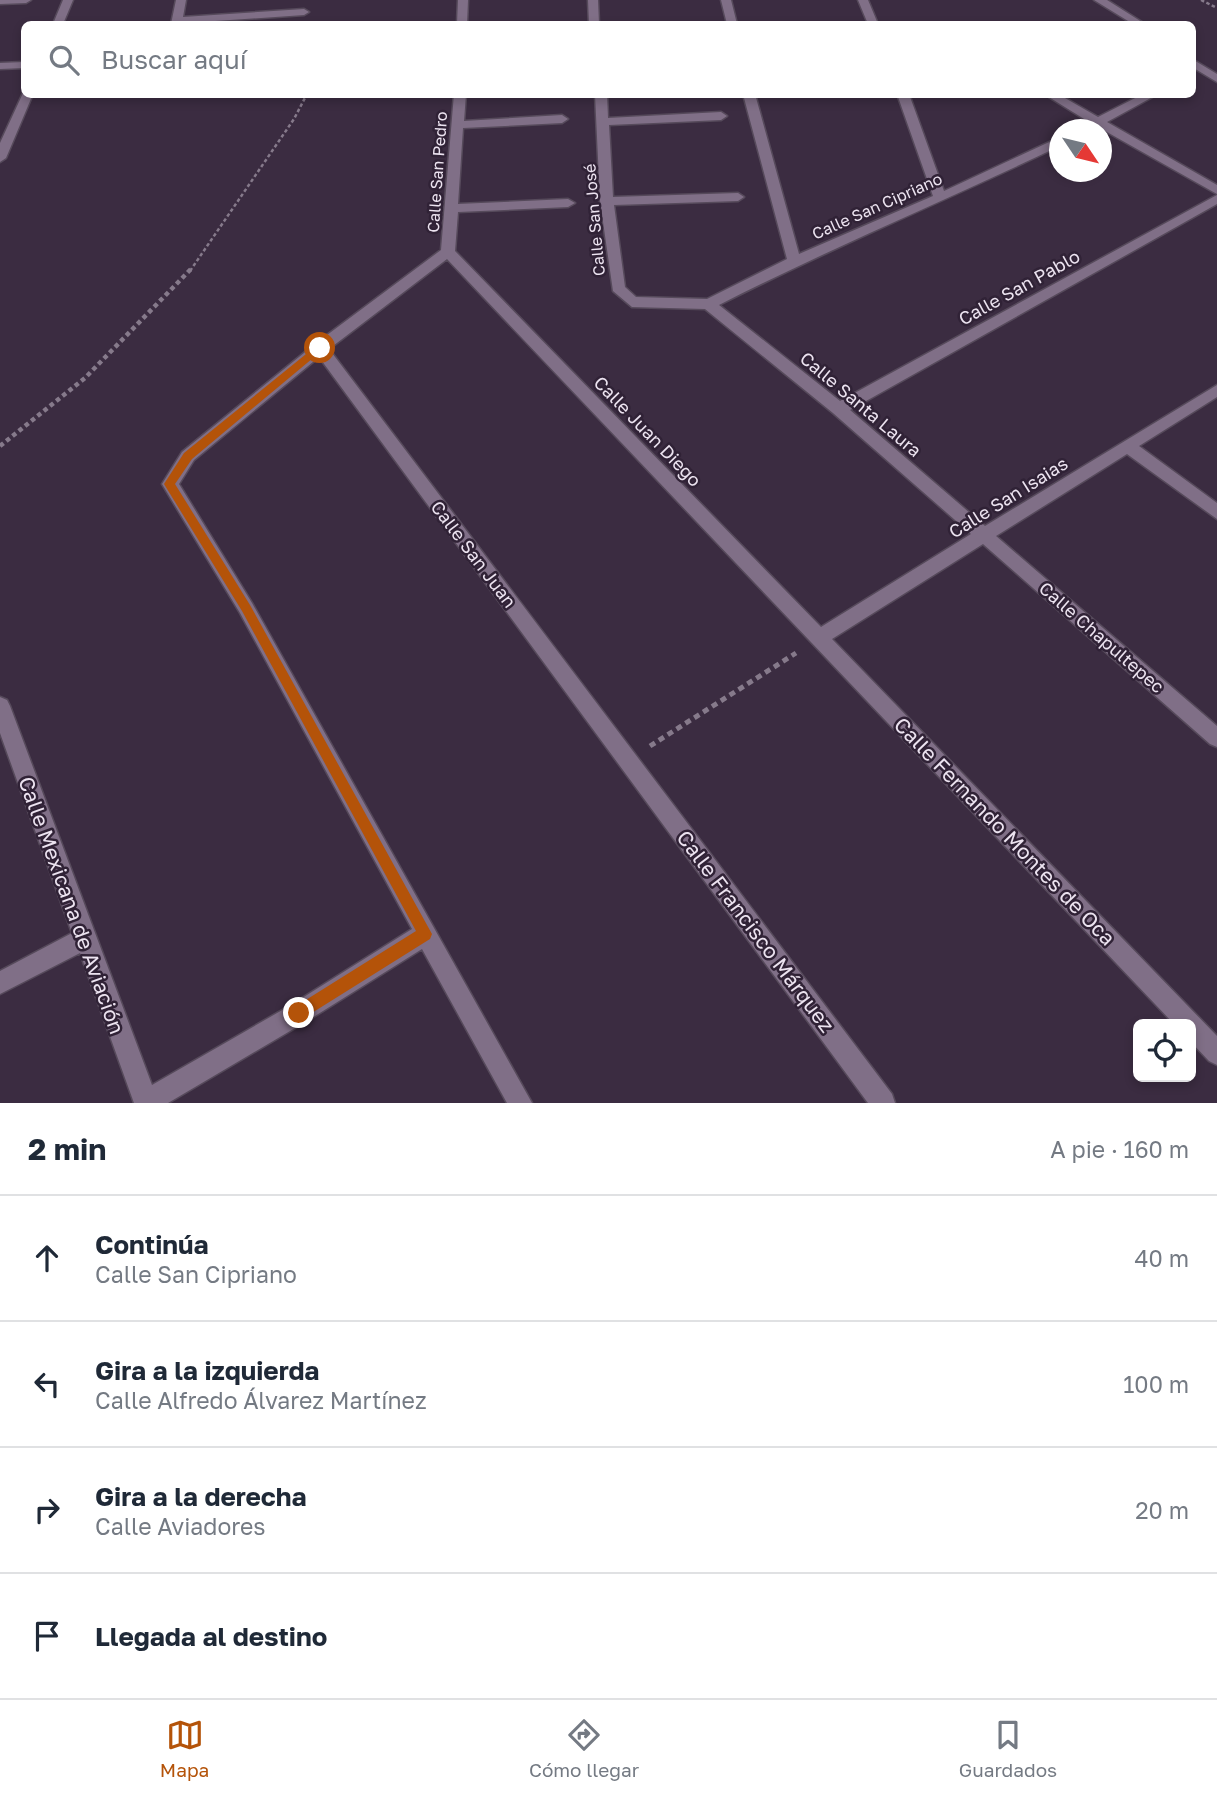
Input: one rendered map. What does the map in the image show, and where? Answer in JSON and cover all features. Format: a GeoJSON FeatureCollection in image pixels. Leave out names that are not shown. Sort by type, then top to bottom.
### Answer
{"type":"FeatureCollection","features":[{"type":"Feature","properties":{"kind":"street"},"geometry":{"type":"LineString","coordinates":[[0,1],[26,0]]}},
{"type":"Feature","properties":{"kind":"street"},"geometry":{"type":"LineString","coordinates":[[59,21],[68,0]]}},
{"type":"Feature","properties":{"kind":"street"},"geometry":{"type":"LineString","coordinates":[[177,21],[181,0]]}},
{"type":"Feature","properties":{"kind":"street"},"geometry":{"type":"LineString","coordinates":[[462,21],[463,0]]}},
{"type":"Feature","properties":{"kind":"street"},"geometry":{"type":"LineString","coordinates":[[593,0],[594,21]]}},
{"type":"Feature","properties":{"kind":"street"},"geometry":{"type":"LineString","coordinates":[[726,0],[731,21]]}},
{"type":"Feature","properties":{"kind":"street"},"geometry":{"type":"LineString","coordinates":[[863,0],[872,21]]}},
{"type":"Feature","properties":{"kind":"street"},"geometry":{"type":"LineString","coordinates":[[1099,0],[1135,21]]}},
{"type":"Feature","properties":{"kind":"street"},"geometry":{"type":"LineString","coordinates":[[200,21],[304,12]]}},
{"type":"Feature","properties":{"kind":"street"},"geometry":{"type":"LineString","coordinates":[[0,66],[21,65]]}},
{"type":"Feature","properties":{"kind":"street"},"geometry":{"type":"LineString","coordinates":[[1196,69],[1217,79]]}},
{"type":"Feature","properties":{"kind":"street"},"geometry":{"type":"LineString","coordinates":[[0,158],[3,142],[25,98]]}},
{"type":"Feature","properties":{"kind":"street","name":"Calle San Pedro"},"geometry":{"type":"LineString","coordinates":[[448,252],[454,208],[460,98]]}},
{"type":"Feature","properties":{"kind":"street","name":"Calle San José"},"geometry":{"type":"LineString","coordinates":[[601,98],[607,201],[618,288],[632,302],[709,304]]}},
{"type":"Feature","properties":{"kind":"street"},"geometry":{"type":"LineString","coordinates":[[750,98],[794,261]]}},
{"type":"Feature","properties":{"kind":"street"},"geometry":{"type":"LineString","coordinates":[[907,98],[940,198]]}},
{"type":"Feature","properties":{"kind":"street"},"geometry":{"type":"LineString","coordinates":[[1056,98],[1093,119]]}},
{"type":"Feature","properties":{"kind":"street"},"geometry":{"type":"LineString","coordinates":[[1104,119],[1145,98]]}},
{"type":"Feature","properties":{"kind":"street"},"geometry":{"type":"LineString","coordinates":[[604,122],[722,116]]}},
{"type":"Feature","properties":{"kind":"street"},"geometry":{"type":"LineString","coordinates":[[460,125],[562,120]]}},
{"type":"Feature","properties":{"kind":"street"},"geometry":{"type":"LineString","coordinates":[[1112,130],[1217,190]]}},
{"type":"Feature","properties":{"kind":"street","name":"Calle San Cipriano"},"geometry":{"type":"LineString","coordinates":[[709,304],[794,261],[940,198],[1049,146]]}},
{"type":"Feature","properties":{"kind":"street"},"geometry":{"type":"LineString","coordinates":[[607,201],[738,197]]}},
{"type":"Feature","properties":{"kind":"street","name":"Calle San Pablo"},"geometry":{"type":"LineString","coordinates":[[839,409],[1217,200]]}},
{"type":"Feature","properties":{"kind":"street"},"geometry":{"type":"LineString","coordinates":[[454,208],[568,203]]}},
{"type":"Feature","properties":{"kind":"street"},"geometry":{"type":"LineString","coordinates":[[448,252],[320,348],[188,456],[170,484],[246,608],[520,1103]]}},
{"type":"Feature","properties":{"kind":"street","name":"Calle Juan Diego"},"geometry":{"type":"LineString","coordinates":[[448,252],[820,637]]}},
{"type":"Feature","properties":{"kind":"street","name":"Calle Santa Laura"},"geometry":{"type":"LineString","coordinates":[[709,304],[839,409],[986,536]]}},
{"type":"Feature","properties":{"kind":"street","name":"Calle San Juan"},"geometry":{"type":"LineString","coordinates":[[320,348],[628,760]]}},
{"type":"Feature","properties":{"kind":"street","name":"Calle San Isaias"},"geometry":{"type":"LineString","coordinates":[[820,637],[1217,390]]}},
{"type":"Feature","properties":{"kind":"street"},"geometry":{"type":"LineString","coordinates":[[1128,446],[1217,512]]}},
{"type":"Feature","properties":{"kind":"street","name":"Calle Chapultepec"},"geometry":{"type":"LineString","coordinates":[[986,536],[1217,738]]}},
{"type":"Feature","properties":{"kind":"street","name":"Calle Fernando Montes de Oca"},"geometry":{"type":"LineString","coordinates":[[820,637],[1184,1019]]}},
{"type":"Feature","properties":{"kind":"street","name":"Calle Mexicana de Aviación"},"geometry":{"type":"LineString","coordinates":[[0,706],[146,1103]]}},
{"type":"Feature","properties":{"kind":"street","name":"Calle Francisco Márquez"},"geometry":{"type":"LineString","coordinates":[[628,760],[883,1103]]}},
{"type":"Feature","properties":{"kind":"street"},"geometry":{"type":"LineString","coordinates":[[146,1103],[299,1013],[425,934]]}},
{"type":"Feature","properties":{"kind":"street"},"geometry":{"type":"LineString","coordinates":[[0,983],[84,939]]}},
{"type":"Feature","properties":{"kind":"street","name":"Calle Fernando Montes de Oca"},"geometry":{"type":"LineString","coordinates":[[1196,1031],[1217,1053]]}},
{"type":"Feature","properties":{"kind":"path"},"geometry":{"type":"LineString","coordinates":[[1201,0],[1217,8]]}},
{"type":"Feature","properties":{"kind":"path"},"geometry":{"type":"LineString","coordinates":[[0,446],[85,378],[197,263],[294,119],[305,98]]}},
{"type":"Feature","properties":{"kind":"path"},"geometry":{"type":"LineString","coordinates":[[628,760],[820,637]]}},
{"type":"Feature","properties":{"kind":"route"},"geometry":{"type":"LineString","coordinates":[[299,1013],[425,934],[246,608],[170,484],[188,456],[320,348]]}}]}
